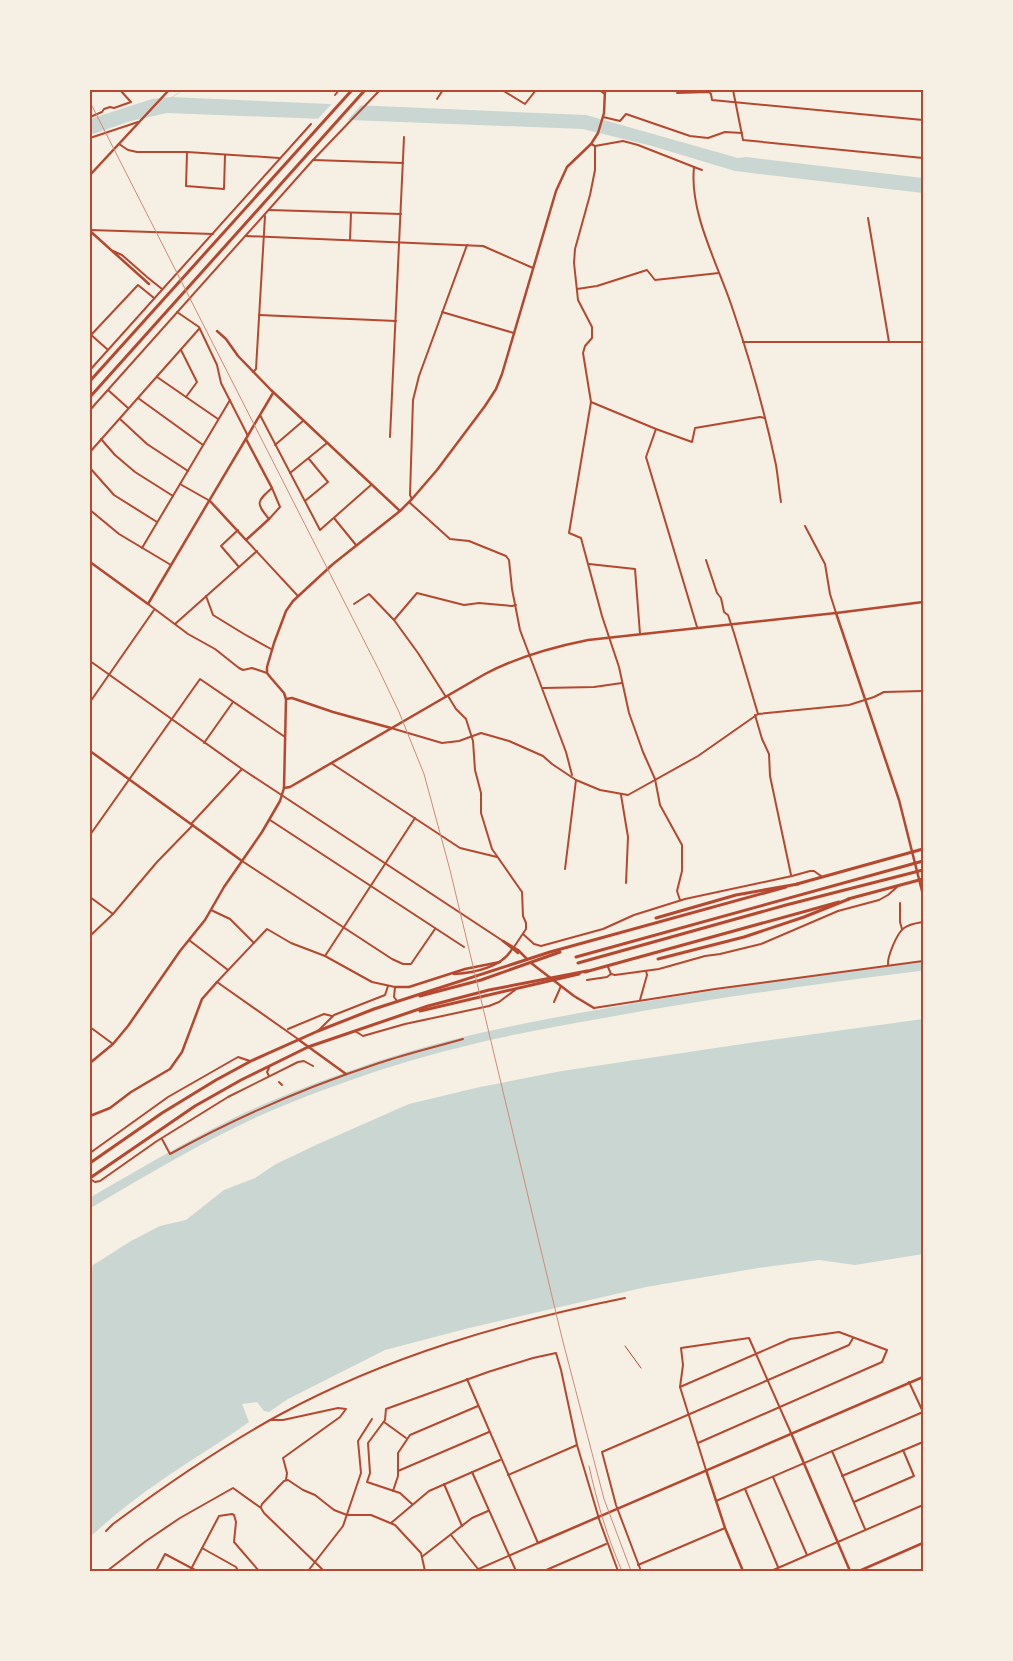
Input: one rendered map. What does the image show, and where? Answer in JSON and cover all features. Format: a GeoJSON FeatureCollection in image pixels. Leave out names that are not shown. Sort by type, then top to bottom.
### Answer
{"type":"FeatureCollection","features":[{"type":"Feature","properties":{"kind":"highway"},"geometry":{"type":"LineString","coordinates":[[90,382],[351,90]]}},
{"type":"Feature","properties":{"kind":"highway"},"geometry":{"type":"LineString","coordinates":[[90,397],[365,90]]}},
{"type":"Feature","properties":{"kind":"highway"},"geometry":{"type":"LineString","coordinates":[[529,961],[565,949],[923,849]]}},
{"type":"Feature","properties":{"kind":"highway"},"geometry":{"type":"LineString","coordinates":[[576,956],[923,861]]}},
{"type":"Feature","properties":{"kind":"highway"},"geometry":{"type":"LineString","coordinates":[[578,963],[923,870]]}},
{"type":"Feature","properties":{"kind":"highway"},"geometry":{"type":"LineString","coordinates":[[90,1179],[189,1110],[222,1090],[308,1047],[355,1030],[475,993],[552,979],[607,966],[921,879]]}},
{"type":"Feature","properties":{"kind":"highway"},"geometry":{"type":"LineString","coordinates":[[656,918],[736,895],[798,884]]}},
{"type":"Feature","properties":{"kind":"highway"},"geometry":{"type":"LineString","coordinates":[[658,959],[744,937],[791,922],[849,899]]}},
{"type":"Feature","properties":{"kind":"highway"},"geometry":{"type":"LineString","coordinates":[[90,1163],[188,1096],[251,1061],[298,1039],[374,1009],[472,983],[550,952],[565,949]]}},
{"type":"Feature","properties":{"kind":"highway"},"geometry":{"type":"LineString","coordinates":[[412,1012],[514,990],[552,979]]}},
{"type":"Feature","properties":{"kind":"street"},"geometry":{"type":"LineString","coordinates":[[90,116],[102,112],[104,109],[114,108],[130,102],[120,90]]}},
{"type":"Feature","properties":{"kind":"street"},"geometry":{"type":"LineString","coordinates":[[90,175],[169,90]]}},
{"type":"Feature","properties":{"kind":"street"},"geometry":{"type":"LineString","coordinates":[[335,95],[339,90]]}},
{"type":"Feature","properties":{"kind":"street"},"geometry":{"type":"LineString","coordinates":[[90,410],[313,160],[380,90]]}},
{"type":"Feature","properties":{"kind":"street"},"geometry":{"type":"LineString","coordinates":[[437,99],[443,90]]}},
{"type":"Feature","properties":{"kind":"street"},"geometry":{"type":"LineString","coordinates":[[502,90],[525,104],[536,90]]}},
{"type":"Feature","properties":{"kind":"street"},"geometry":{"type":"LineString","coordinates":[[267,673],[271,649],[286,611],[298,596],[333,564],[400,511],[411,500],[437,470],[494,393],[502,374],[552,203],[563,174],[573,160],[591,144],[598,133],[603,117],[605,92],[599,90]]}},
{"type":"Feature","properties":{"kind":"street"},"geometry":{"type":"LineString","coordinates":[[733,90],[743,140],[923,158]]}},
{"type":"Feature","properties":{"kind":"street"},"geometry":{"type":"LineString","coordinates":[[677,93],[708,92],[711,94],[712,100],[923,120]]}},
{"type":"Feature","properties":{"kind":"street"},"geometry":{"type":"LineString","coordinates":[[603,117],[620,121],[626,114],[690,136],[708,138],[725,132],[742,133]]}},
{"type":"Feature","properties":{"kind":"street"},"geometry":{"type":"LineString","coordinates":[[90,138],[140,121]]}},
{"type":"Feature","properties":{"kind":"street"},"geometry":{"type":"LineString","coordinates":[[90,370],[311,124]]}},
{"type":"Feature","properties":{"kind":"street"},"geometry":{"type":"LineString","coordinates":[[390,437],[404,137]]}},
{"type":"Feature","properties":{"kind":"street"},"geometry":{"type":"LineString","coordinates":[[591,144],[595,146],[623,141],[702,170]]}},
{"type":"Feature","properties":{"kind":"street"},"geometry":{"type":"LineString","coordinates":[[119,144],[128,150],[137,152],[187,152],[279,158]]}},
{"type":"Feature","properties":{"kind":"street"},"geometry":{"type":"LineString","coordinates":[[595,146],[595,170],[575,249],[578,300],[592,327],[592,338],[585,346],[583,353],[591,402],[569,533],[581,538],[619,667],[629,713],[655,779],[660,805],[682,845],[682,871],[677,891],[680,900]]}},
{"type":"Feature","properties":{"kind":"street"},"geometry":{"type":"LineString","coordinates":[[187,152],[186,186],[196,187],[224,188],[225,155]]}},
{"type":"Feature","properties":{"kind":"street"},"geometry":{"type":"LineString","coordinates":[[313,160],[403,163]]}},
{"type":"Feature","properties":{"kind":"street"},"geometry":{"type":"LineString","coordinates":[[694,168],[692,178],[701,223],[733,309],[765,418],[775,461],[781,502]]}},
{"type":"Feature","properties":{"kind":"street"},"geometry":{"type":"LineString","coordinates":[[269,210],[401,214]]}},
{"type":"Feature","properties":{"kind":"street"},"geometry":{"type":"LineString","coordinates":[[350,240],[351,212]]}},
{"type":"Feature","properties":{"kind":"street"},"geometry":{"type":"LineString","coordinates":[[253,372],[256,370],[265,215]]}},
{"type":"Feature","properties":{"kind":"street"},"geometry":{"type":"LineString","coordinates":[[868,218],[889,342]]}},
{"type":"Feature","properties":{"kind":"street"},"geometry":{"type":"LineString","coordinates":[[90,230],[213,234]]}},
{"type":"Feature","properties":{"kind":"street"},"geometry":{"type":"LineString","coordinates":[[90,230],[149,284]]}},
{"type":"Feature","properties":{"kind":"street"},"geometry":{"type":"LineString","coordinates":[[246,236],[483,246],[533,268]]}},
{"type":"Feature","properties":{"kind":"street"},"geometry":{"type":"LineString","coordinates":[[467,245],[412,400],[410,495],[411,500],[450,540],[469,541],[506,556],[508,559],[520,630],[543,688],[569,762],[572,776]]}},
{"type":"Feature","properties":{"kind":"street"},"geometry":{"type":"LineString","coordinates":[[113,251],[122,255],[146,278],[163,289]]}},
{"type":"Feature","properties":{"kind":"street"},"geometry":{"type":"LineString","coordinates":[[577,289],[597,286],[647,270],[655,280],[719,273]]}},
{"type":"Feature","properties":{"kind":"street"},"geometry":{"type":"LineString","coordinates":[[107,350],[90,334],[138,285],[155,298]]}},
{"type":"Feature","properties":{"kind":"street"},"geometry":{"type":"LineString","coordinates":[[177,312],[199,327],[217,365],[221,383],[280,507],[246,540]]}},
{"type":"Feature","properties":{"kind":"street"},"geometry":{"type":"LineString","coordinates":[[442,312],[514,333]]}},
{"type":"Feature","properties":{"kind":"street"},"geometry":{"type":"LineString","coordinates":[[259,315],[396,321]]}},
{"type":"Feature","properties":{"kind":"street"},"geometry":{"type":"LineString","coordinates":[[90,452],[199,329]]}},
{"type":"Feature","properties":{"kind":"street"},"geometry":{"type":"LineString","coordinates":[[217,331],[273,393],[400,511]]}},
{"type":"Feature","properties":{"kind":"street"},"geometry":{"type":"LineString","coordinates":[[743,342],[923,342],[923,348]]}},
{"type":"Feature","properties":{"kind":"street"},"geometry":{"type":"LineString","coordinates":[[180,350],[197,382],[186,397]]}},
{"type":"Feature","properties":{"kind":"street"},"geometry":{"type":"LineString","coordinates":[[157,376],[218,419]]}},
{"type":"Feature","properties":{"kind":"street"},"geometry":{"type":"LineString","coordinates":[[108,390],[128,408]]}},
{"type":"Feature","properties":{"kind":"street"},"geometry":{"type":"LineString","coordinates":[[148,604],[273,393]]}},
{"type":"Feature","properties":{"kind":"street"},"geometry":{"type":"LineString","coordinates":[[138,398],[203,445]]}},
{"type":"Feature","properties":{"kind":"street"},"geometry":{"type":"LineString","coordinates":[[142,548],[230,400]]}},
{"type":"Feature","properties":{"kind":"street"},"geometry":{"type":"LineString","coordinates":[[591,402],[692,442],[695,428],[760,417],[765,418]]}},
{"type":"Feature","properties":{"kind":"street"},"geometry":{"type":"LineString","coordinates":[[260,415],[320,530],[372,485]]}},
{"type":"Feature","properties":{"kind":"street"},"geometry":{"type":"LineString","coordinates":[[120,418],[147,444],[188,471]]}},
{"type":"Feature","properties":{"kind":"street"},"geometry":{"type":"LineString","coordinates":[[275,445],[303,421]]}},
{"type":"Feature","properties":{"kind":"street"},"geometry":{"type":"LineString","coordinates":[[656,429],[646,457],[697,628]]}},
{"type":"Feature","properties":{"kind":"street"},"geometry":{"type":"LineString","coordinates":[[101,439],[134,472],[173,496]]}},
{"type":"Feature","properties":{"kind":"street"},"geometry":{"type":"LineString","coordinates":[[290,473],[327,443]]}},
{"type":"Feature","properties":{"kind":"street"},"geometry":{"type":"LineString","coordinates":[[305,501],[328,482],[309,459]]}},
{"type":"Feature","properties":{"kind":"street"},"geometry":{"type":"LineString","coordinates":[[90,468],[114,495],[157,522]]}},
{"type":"Feature","properties":{"kind":"street"},"geometry":{"type":"LineString","coordinates":[[180,484],[210,501],[298,596]]}},
{"type":"Feature","properties":{"kind":"street"},"geometry":{"type":"LineString","coordinates":[[269,519],[260,507],[259,502],[272,488]]}},
{"type":"Feature","properties":{"kind":"street"},"geometry":{"type":"LineString","coordinates":[[90,510],[119,534],[172,565]]}},
{"type":"Feature","properties":{"kind":"street"},"geometry":{"type":"LineString","coordinates":[[90,517],[93,514]]}},
{"type":"Feature","properties":{"kind":"street"},"geometry":{"type":"LineString","coordinates":[[334,518],[356,545]]}},
{"type":"Feature","properties":{"kind":"street"},"geometry":{"type":"LineString","coordinates":[[805,526],[825,564],[830,594],[899,800],[921,879],[923,895]]}},
{"type":"Feature","properties":{"kind":"street"},"geometry":{"type":"LineString","coordinates":[[238,530],[221,546],[239,567]]}},
{"type":"Feature","properties":{"kind":"street"},"geometry":{"type":"LineString","coordinates":[[175,624],[257,551]]}},
{"type":"Feature","properties":{"kind":"street"},"geometry":{"type":"LineString","coordinates":[[706,560],[716,593],[721,598],[724,612],[728,615],[734,632],[762,739],[769,754],[770,776],[792,876]]}},
{"type":"Feature","properties":{"kind":"street"},"geometry":{"type":"LineString","coordinates":[[90,562],[188,634],[221,653],[239,668],[243,670],[252,668],[267,673],[284,693],[286,699],[284,788],[270,820],[211,910],[135,1017],[113,1044],[90,1063]]}},
{"type":"Feature","properties":{"kind":"street"},"geometry":{"type":"LineString","coordinates":[[589,564],[635,569],[640,634]]}},
{"type":"Feature","properties":{"kind":"street"},"geometry":{"type":"LineString","coordinates":[[90,570],[94,565]]}},
{"type":"Feature","properties":{"kind":"street"},"geometry":{"type":"LineString","coordinates":[[394,620],[417,593],[464,605],[479,603],[516,605]]}},
{"type":"Feature","properties":{"kind":"street"},"geometry":{"type":"LineString","coordinates":[[90,1116],[110,1108],[131,1092],[170,1070],[182,1052],[202,999],[267,929],[291,943],[325,956],[372,982],[395,987],[409,987],[500,962],[507,958],[523,934],[526,926],[523,916],[522,892],[492,849],[481,813],[481,792],[475,770],[474,746],[466,719],[456,709],[394,620],[369,594],[354,604]]}},
{"type":"Feature","properties":{"kind":"street"},"geometry":{"type":"LineString","coordinates":[[206,596],[213,614],[271,649]]}},
{"type":"Feature","properties":{"kind":"street"},"geometry":{"type":"LineString","coordinates":[[284,788],[290,787],[499,667],[530,655],[571,643],[609,637],[923,602]]}},
{"type":"Feature","properties":{"kind":"street"},"geometry":{"type":"LineString","coordinates":[[90,702],[155,609]]}},
{"type":"Feature","properties":{"kind":"street"},"geometry":{"type":"LineString","coordinates":[[90,661],[242,769],[503,941],[574,996],[594,1008],[923,961]]}},
{"type":"Feature","properties":{"kind":"street"},"geometry":{"type":"LineString","coordinates":[[90,835],[200,679],[285,737]]}},
{"type":"Feature","properties":{"kind":"street"},"geometry":{"type":"LineString","coordinates":[[543,688],[622,683]]}},
{"type":"Feature","properties":{"kind":"street"},"geometry":{"type":"LineString","coordinates":[[286,699],[292,698],[333,712],[442,743],[459,741],[481,733],[509,740],[543,756],[576,780],[600,790],[628,796],[706,751],[757,715],[837,707],[866,700],[884,692],[923,691]]}},
{"type":"Feature","properties":{"kind":"street"},"geometry":{"type":"LineString","coordinates":[[204,743],[233,702]]}},
{"type":"Feature","properties":{"kind":"street"},"geometry":{"type":"LineString","coordinates":[[90,752],[242,861],[392,959],[408,965],[411,964],[435,929]]}},
{"type":"Feature","properties":{"kind":"street"},"geometry":{"type":"LineString","coordinates":[[331,763],[460,848],[497,858]]}},
{"type":"Feature","properties":{"kind":"street"},"geometry":{"type":"LineString","coordinates":[[90,936],[114,914],[157,862],[242,769]]}},
{"type":"Feature","properties":{"kind":"street"},"geometry":{"type":"LineString","coordinates":[[565,869],[576,780]]}},
{"type":"Feature","properties":{"kind":"street"},"geometry":{"type":"LineString","coordinates":[[621,795],[628,836],[626,883]]}},
{"type":"Feature","properties":{"kind":"street"},"geometry":{"type":"LineString","coordinates":[[325,956],[415,818]]}},
{"type":"Feature","properties":{"kind":"street"},"geometry":{"type":"LineString","coordinates":[[270,820],[464,947]]}},
{"type":"Feature","properties":{"kind":"street"},"geometry":{"type":"LineString","coordinates":[[523,934],[538,946],[554,943],[603,929],[634,915],[680,900],[812,871],[823,877]]}},
{"type":"Feature","properties":{"kind":"street"},"geometry":{"type":"LineString","coordinates":[[587,980],[608,977],[611,974],[646,971],[764,943],[838,911],[883,898],[899,885]]}},
{"type":"Feature","properties":{"kind":"street"},"geometry":{"type":"LineString","coordinates":[[90,898],[114,914]]}},
{"type":"Feature","properties":{"kind":"street"},"geometry":{"type":"LineString","coordinates":[[888,965],[888,958],[902,930],[900,903]]}},
{"type":"Feature","properties":{"kind":"street"},"geometry":{"type":"LineString","coordinates":[[211,910],[230,919],[254,943]]}},
{"type":"Feature","properties":{"kind":"street"},"geometry":{"type":"LineString","coordinates":[[902,930],[923,922]]}},
{"type":"Feature","properties":{"kind":"street"},"geometry":{"type":"LineString","coordinates":[[188,940],[229,970]]}},
{"type":"Feature","properties":{"kind":"street"},"geometry":{"type":"LineString","coordinates":[[550,952],[554,947],[554,943]]}},
{"type":"Feature","properties":{"kind":"street"},"geometry":{"type":"LineString","coordinates":[[607,966],[611,974]]}},
{"type":"Feature","properties":{"kind":"street"},"geometry":{"type":"LineString","coordinates":[[640,1001],[647,975],[646,971]]}},
{"type":"Feature","properties":{"kind":"street"},"geometry":{"type":"LineString","coordinates":[[217,982],[346,1074]]}},
{"type":"Feature","properties":{"kind":"street"},"geometry":{"type":"LineString","coordinates":[[318,1030],[332,1016],[384,996],[388,986]]}},
{"type":"Feature","properties":{"kind":"street"},"geometry":{"type":"LineString","coordinates":[[554,1002],[561,986]]}},
{"type":"Feature","properties":{"kind":"street"},"geometry":{"type":"LineString","coordinates":[[395,987],[394,997],[398,1002]]}},
{"type":"Feature","properties":{"kind":"street"},"geometry":{"type":"LineString","coordinates":[[355,1030],[363,1036],[405,1024],[489,1006],[499,1002],[514,990]]}},
{"type":"Feature","properties":{"kind":"street"},"geometry":{"type":"LineString","coordinates":[[288,1029],[324,1014],[332,1016]]}},
{"type":"Feature","properties":{"kind":"street"},"geometry":{"type":"LineString","coordinates":[[90,1027],[113,1044]]}},
{"type":"Feature","properties":{"kind":"street"},"geometry":{"type":"LineString","coordinates":[[162,1138],[170,1154],[219,1127],[260,1108],[346,1074],[393,1058],[463,1039]]}},
{"type":"Feature","properties":{"kind":"street"},"geometry":{"type":"LineString","coordinates":[[90,1152],[154,1106],[189,1084],[238,1057],[251,1061]]}},
{"type":"Feature","properties":{"kind":"street"},"geometry":{"type":"LineString","coordinates":[[90,1179],[95,1182],[100,1181],[162,1138],[228,1097],[269,1076],[302,1061],[306,1061],[313,1066]]}},
{"type":"Feature","properties":{"kind":"street"},"geometry":{"type":"LineString","coordinates":[[269,1076],[267,1072],[270,1066]]}},
{"type":"Feature","properties":{"kind":"street"},"geometry":{"type":"LineString","coordinates":[[279,1082],[282,1085]]}},
{"type":"Feature","properties":{"kind":"street"},"geometry":{"type":"LineString","coordinates":[[106,1531],[181,1474],[269,1420],[346,1383],[447,1344],[542,1316],[625,1298]]}},
{"type":"Feature","properties":{"kind":"street"},"geometry":{"type":"LineString","coordinates":[[680,1387],[790,1339],[838,1332],[887,1350],[882,1362],[698,1443]]}},
{"type":"Feature","properties":{"kind":"street"},"geometry":{"type":"LineString","coordinates":[[743,1571],[725,1528],[680,1387],[683,1365],[681,1348],[750,1338],[850,1571]]}},
{"type":"Feature","properties":{"kind":"street"},"geometry":{"type":"LineString","coordinates":[[641,1571],[617,1509],[602,1452],[849,1345],[853,1338]]}},
{"type":"Feature","properties":{"kind":"street"},"geometry":{"type":"LineString","coordinates":[[626,1347],[641,1368]]}},
{"type":"Feature","properties":{"kind":"street"},"geometry":{"type":"LineString","coordinates":[[412,1504],[403,1495],[367,1482],[370,1473],[368,1443],[384,1422],[386,1409],[515,1363],[556,1353],[558,1354],[577,1445],[598,1517],[618,1571]]}},
{"type":"Feature","properties":{"kind":"street"},"geometry":{"type":"LineString","coordinates":[[474,1571],[923,1377]]}},
{"type":"Feature","properties":{"kind":"street"},"geometry":{"type":"LineString","coordinates":[[467,1379],[538,1543]]}},
{"type":"Feature","properties":{"kind":"street"},"geometry":{"type":"LineString","coordinates":[[716,1501],[923,1412],[909,1382]]}},
{"type":"Feature","properties":{"kind":"street"},"geometry":{"type":"LineString","coordinates":[[393,1491],[398,1480],[398,1453],[406,1439],[414,1433],[478,1406]]}},
{"type":"Feature","properties":{"kind":"street"},"geometry":{"type":"LineString","coordinates":[[261,1508],[262,1504],[286,1480],[287,1473],[283,1458],[340,1417],[346,1409],[338,1408],[283,1420],[269,1420]]}},
{"type":"Feature","properties":{"kind":"street"},"geometry":{"type":"LineString","coordinates":[[308,1571],[339,1533],[347,1515],[361,1473],[358,1440],[372,1419]]}},
{"type":"Feature","properties":{"kind":"street"},"geometry":{"type":"LineString","coordinates":[[384,1422],[406,1439]]}},
{"type":"Feature","properties":{"kind":"street"},"geometry":{"type":"LineString","coordinates":[[398,1471],[489,1432]]}},
{"type":"Feature","properties":{"kind":"street"},"geometry":{"type":"LineString","coordinates":[[842,1476],[923,1442]]}},
{"type":"Feature","properties":{"kind":"street"},"geometry":{"type":"LineString","coordinates":[[508,1474],[577,1445]]}},
{"type":"Feature","properties":{"kind":"street"},"geometry":{"type":"LineString","coordinates":[[854,1502],[914,1476],[903,1450]]}},
{"type":"Feature","properties":{"kind":"street"},"geometry":{"type":"LineString","coordinates":[[832,1451],[866,1530]]}},
{"type":"Feature","properties":{"kind":"street"},"geometry":{"type":"LineString","coordinates":[[391,1523],[429,1491],[501,1459]]}},
{"type":"Feature","properties":{"kind":"street"},"geometry":{"type":"LineString","coordinates":[[472,1472],[516,1571]]}},
{"type":"Feature","properties":{"kind":"street"},"geometry":{"type":"LineString","coordinates":[[773,1476],[807,1555]]}},
{"type":"Feature","properties":{"kind":"street"},"geometry":{"type":"LineString","coordinates":[[286,1480],[315,1495],[334,1510],[347,1515],[371,1515],[399,1528],[423,1556],[426,1571]]}},
{"type":"Feature","properties":{"kind":"street"},"geometry":{"type":"LineString","coordinates":[[444,1484],[462,1526]]}},
{"type":"Feature","properties":{"kind":"street"},"geometry":{"type":"LineString","coordinates":[[107,1571],[166,1528],[230,1489],[235,1488],[261,1508],[324,1571]]}},
{"type":"Feature","properties":{"kind":"street"},"geometry":{"type":"LineString","coordinates":[[745,1489],[778,1568]]}},
{"type":"Feature","properties":{"kind":"street"},"geometry":{"type":"LineString","coordinates":[[771,1571],[923,1505]]}},
{"type":"Feature","properties":{"kind":"street"},"geometry":{"type":"LineString","coordinates":[[423,1556],[472,1518],[488,1511]]}},
{"type":"Feature","properties":{"kind":"street"},"geometry":{"type":"LineString","coordinates":[[190,1570],[219,1516],[234,1515],[236,1522],[234,1542],[259,1571]]}},
{"type":"Feature","properties":{"kind":"street"},"geometry":{"type":"LineString","coordinates":[[638,1565],[725,1528]]}},
{"type":"Feature","properties":{"kind":"street"},"geometry":{"type":"LineString","coordinates":[[450,1535],[478,1569]]}},
{"type":"Feature","properties":{"kind":"street"},"geometry":{"type":"LineString","coordinates":[[859,1571],[923,1543]]}},
{"type":"Feature","properties":{"kind":"street"},"geometry":{"type":"LineString","coordinates":[[544,1571],[607,1544]]}},
{"type":"Feature","properties":{"kind":"street"},"geometry":{"type":"LineString","coordinates":[[202,1548],[236,1567],[238,1571]]}},
{"type":"Feature","properties":{"kind":"street"},"geometry":{"type":"LineString","coordinates":[[156,1571],[165,1554],[190,1570],[197,1571]]}},
{"type":"Feature","properties":{"kind":"shaded area"},"geometry":{"type":"Polygon","coordinates":[[[170,97],[586,115],[738,158],[746,157],[923,178],[923,193],[735,171],[652,146],[583,129],[167,113],[131,121],[90,135],[90,119],[152,99],[170,97]]]}},
{"type":"Feature","properties":{"kind":"shaded area"},"geometry":{"type":"Polygon","coordinates":[[[923,1019],[923,1254],[855,1265],[819,1260],[758,1268],[646,1287],[469,1328],[385,1350],[288,1399],[269,1412],[264,1411],[257,1402],[242,1404],[249,1422],[170,1474],[115,1515],[90,1537],[90,1267],[131,1241],[160,1226],[186,1220],[224,1190],[255,1178],[276,1164],[409,1104],[480,1087],[562,1071],[923,1019]]]}},
{"type":"Feature","properties":{"kind":"pier"},"geometry":{"type":"Polygon","coordinates":[[[334,101],[363,103],[346,122],[316,121],[334,101]]]}},
{"type":"Feature","properties":{"kind":"waterway"},"geometry":{"type":"LineString","coordinates":[[171,98],[183,90]]}},
{"type":"Feature","properties":{"kind":"waterway"},"geometry":{"type":"LineString","coordinates":[[90,1203],[187,1147],[251,1115],[314,1089],[410,1056],[474,1039],[645,1006],[764,987],[923,966]]}},
{"type":"Feature","properties":{"kind":"railway"},"geometry":{"type":"LineString","coordinates":[[90,102],[379,670],[399,712],[424,774],[450,870],[562,1338],[604,1499],[631,1571]]}},
{"type":"Feature","properties":{"kind":"railway"},"geometry":{"type":"LineString","coordinates":[[589,1466],[603,1519],[622,1571]]}}]}
